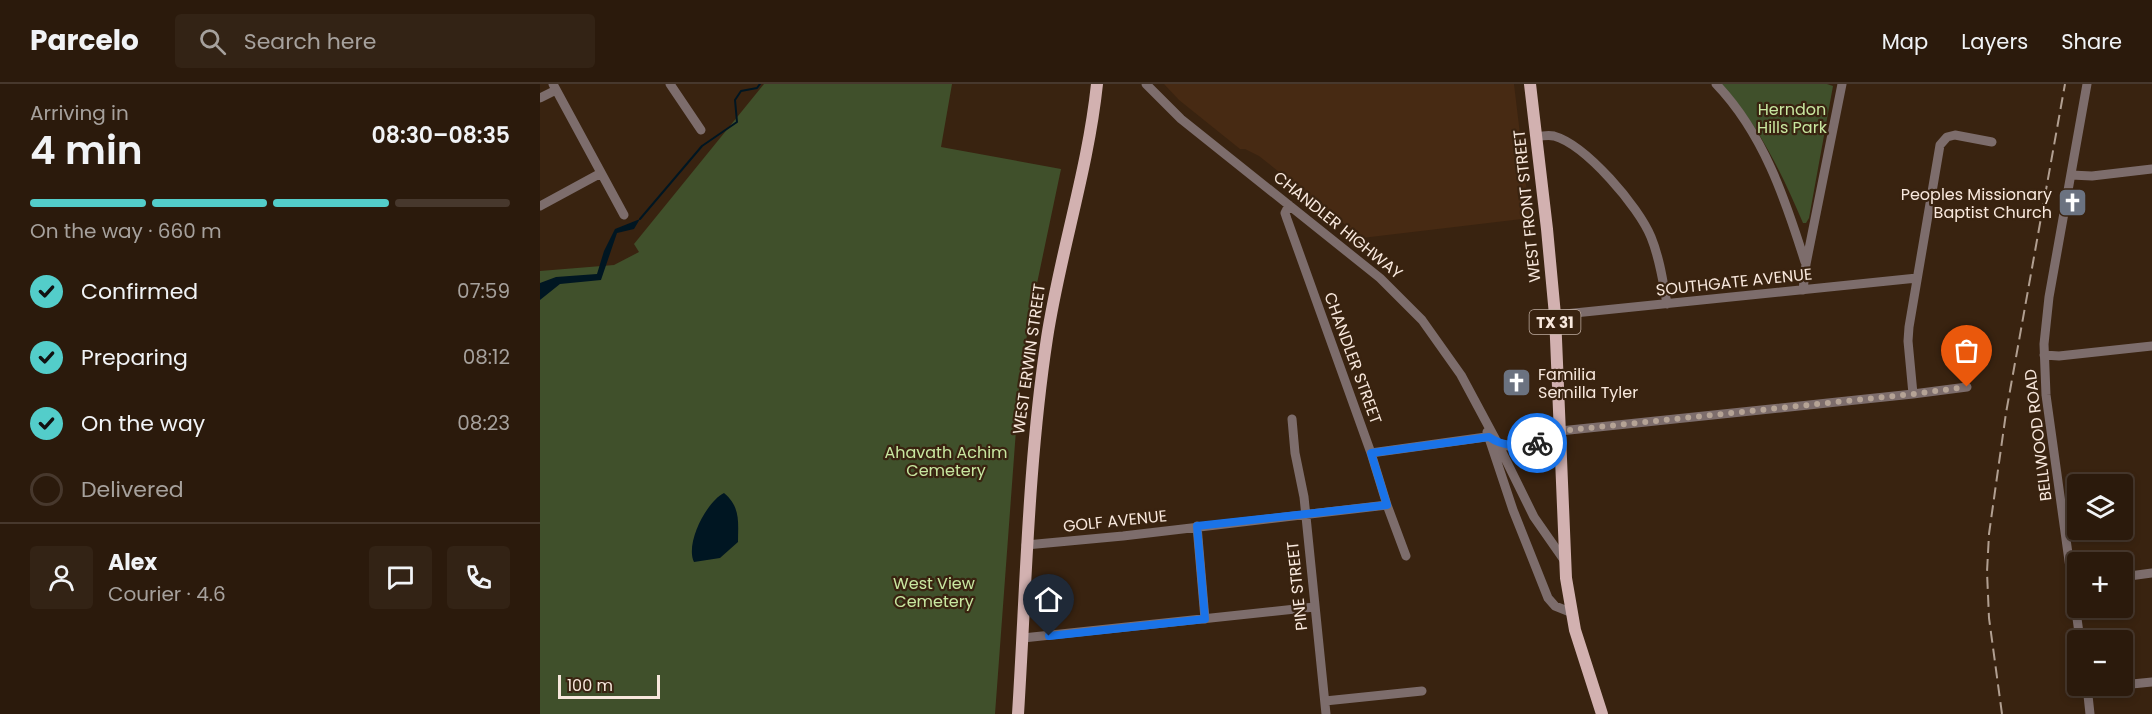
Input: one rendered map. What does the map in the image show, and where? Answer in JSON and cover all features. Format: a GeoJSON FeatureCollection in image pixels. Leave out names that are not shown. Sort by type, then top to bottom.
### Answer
{"type":"FeatureCollection","features":[{"type":"Feature","properties":{"kind":"main road","name":"WEST ERWIN STREET"},"geometry":{"type":"LineString","coordinates":[[1018,714],[1034,435],[1047,335],[1059,270],[1092,124],[1097,84]]}},
{"type":"Feature","properties":{"kind":"main road","name":"WEST FRONT STREET"},"geometry":{"type":"LineString","coordinates":[[1530,84],[1555,315],[1564,560],[1570,612]]}},
{"type":"Feature","properties":{"kind":"main road","name":"TX 31"},"geometry":{"type":"LineString","coordinates":[[1570,612],[1584,665],[1602,714]]}},
{"type":"Feature","properties":{"kind":"street"},"geometry":{"type":"LineString","coordinates":[[670,84],[701,130]]}},
{"type":"Feature","properties":{"kind":"street","name":"CHANDLER HIGHWAY"},"geometry":{"type":"LineString","coordinates":[[1146,84],[1181,119],[1380,278],[1415,313],[1435,336],[1457,369],[1534,517],[1564,560]]}},
{"type":"Feature","properties":{"kind":"street"},"geometry":{"type":"LineString","coordinates":[[1716,84],[1734,105],[1768,162],[1788,210],[1806,264]]}},
{"type":"Feature","properties":{"kind":"street"},"geometry":{"type":"LineString","coordinates":[[1803,290],[1806,264],[1842,84]]}},
{"type":"Feature","properties":{"kind":"street","name":"BELLWOOD ROAD"},"geometry":{"type":"LineString","coordinates":[[2070,552],[2047,405],[2044,355],[2047,309],[2087,84]]}},
{"type":"Feature","properties":{"kind":"street"},"geometry":{"type":"LineString","coordinates":[[540,99],[555,87],[624,215]]}},
{"type":"Feature","properties":{"kind":"street"},"geometry":{"type":"LineString","coordinates":[[1913,394],[1908,341],[1941,145],[1947,137],[1955,135],[1992,142]]}},
{"type":"Feature","properties":{"kind":"street"},"geometry":{"type":"LineString","coordinates":[[1536,137],[1553,136],[1575,148],[1595,164],[1627,199],[1651,236],[1661,267],[1667,304]]}},
{"type":"Feature","properties":{"kind":"street"},"geometry":{"type":"LineString","coordinates":[[2071,175],[2092,176],[2152,169]]}},
{"type":"Feature","properties":{"kind":"street"},"geometry":{"type":"LineString","coordinates":[[540,206],[601,173]]}},
{"type":"Feature","properties":{"kind":"street","name":"CHANDLER STREET"},"geometry":{"type":"LineString","coordinates":[[1289,205],[1286,211],[1287,219],[1406,556]]}},
{"type":"Feature","properties":{"kind":"street","name":"SOUTHGATE AVENUE"},"geometry":{"type":"LineString","coordinates":[[1555,315],[1917,278]]}},
{"type":"Feature","properties":{"kind":"street"},"geometry":{"type":"LineString","coordinates":[[2044,355],[2059,356],[2152,346]]}},
{"type":"Feature","properties":{"kind":"street"},"geometry":{"type":"LineString","coordinates":[[1371,453],[1494,439],[1508,446],[1560,436],[1967,387]]}},
{"type":"Feature","properties":{"kind":"street","name":"PINE STREET"},"geometry":{"type":"LineString","coordinates":[[1292,419],[1305,514],[1326,714]]}},
{"type":"Feature","properties":{"kind":"street","name":"CHANDLER HIGHWAY"},"geometry":{"type":"LineString","coordinates":[[1494,439],[1513,510],[1548,598],[1555,606],[1570,612]]}},
{"type":"Feature","properties":{"kind":"street","name":"GOLF AVENUE"},"geometry":{"type":"LineString","coordinates":[[1026,545],[1387,505]]}},
{"type":"Feature","properties":{"kind":"street"},"geometry":{"type":"LineString","coordinates":[[1197,526],[1205,619]]}},
{"type":"Feature","properties":{"kind":"street"},"geometry":{"type":"LineString","coordinates":[[2133,576],[2152,573]]}},
{"type":"Feature","properties":{"kind":"street"},"geometry":{"type":"LineString","coordinates":[[1023,638],[1314,607]]}},
{"type":"Feature","properties":{"kind":"street"},"geometry":{"type":"LineString","coordinates":[[2133,684],[2152,682]]}},
{"type":"Feature","properties":{"kind":"street"},"geometry":{"type":"LineString","coordinates":[[1325,701],[1422,691]]}},
{"type":"Feature","properties":{"kind":"street"},"geometry":{"type":"LineString","coordinates":[[2088,696],[2090,714]]}},
{"type":"Feature","properties":{"kind":"shaded area"},"geometry":{"type":"Polygon","coordinates":[[[1164,84],[1514,84],[1530,218],[1362,238],[1259,156],[1240,149],[1179,100],[1164,84]]]}},
{"type":"Feature","properties":{"kind":"green space"},"geometry":{"type":"Polygon","coordinates":[[[764,84],[952,84],[941,147],[1061,169],[1020,376],[995,714],[540,714],[540,271],[614,265],[639,252],[634,244],[764,84]]]}},
{"type":"Feature","properties":{"kind":"green space","name":"Herndon Hills Park"},"geometry":{"type":"Polygon","coordinates":[[[1721,84],[1827,84],[1833,86],[1809,218],[1806,223],[1803,223],[1758,133],[1721,84]]]}},
{"type":"Feature","properties":{"kind":"water"},"geometry":{"type":"Polygon","coordinates":[[[640,219],[634,229],[617,233],[601,280],[560,284],[540,300],[540,283],[556,277],[597,274],[604,251],[615,229],[640,219]]]}},
{"type":"Feature","properties":{"kind":"water"},"geometry":{"type":"Polygon","coordinates":[[[724,493],[736,510],[738,542],[720,558],[694,562],[692,545],[699,524],[710,505],[724,493]]]}},
{"type":"Feature","properties":{"kind":"waterway"},"geometry":{"type":"LineString","coordinates":[[640,219],[702,146],[737,122],[735,100],[741,91],[757,88],[760,84]]}},
{"type":"Feature","properties":{"kind":"railway"},"geometry":{"type":"LineString","coordinates":[[2002,714],[1989,618],[1987,572],[1989,534],[2006,413],[2065,84]]}},
{"type":"Feature","properties":{"kind":"way so far"},"geometry":{"type":"LineString","coordinates":[[1537,443],[1560,441],[1560,431],[1967,387]]}},
{"type":"Feature","properties":{"kind":"place","name":"Peoples Missionary Baptist Church"},"geometry":{"type":"Point","coordinates":[2073,203]}},
{"type":"Feature","properties":{"kind":"place","name":"Familia Semilla Tyler"},"geometry":{"type":"Point","coordinates":[1517,383]}},
{"type":"Feature","properties":{"kind":"route"},"geometry":{"type":"LineString","coordinates":[[1049,636],[1205,619],[1197,526],[1387,505],[1371,453],[1489,437],[1498,444],[1508,446],[1537,443]]}},
{"type":"Feature","properties":{"kind":"park label","name":"Ahavath Achim Cemetery"},"geometry":{"type":"Point","coordinates":[946,461]}},
{"type":"Feature","properties":{"kind":"park label","name":"West View Cemetery"},"geometry":{"type":"Point","coordinates":[934,592]}}]}
